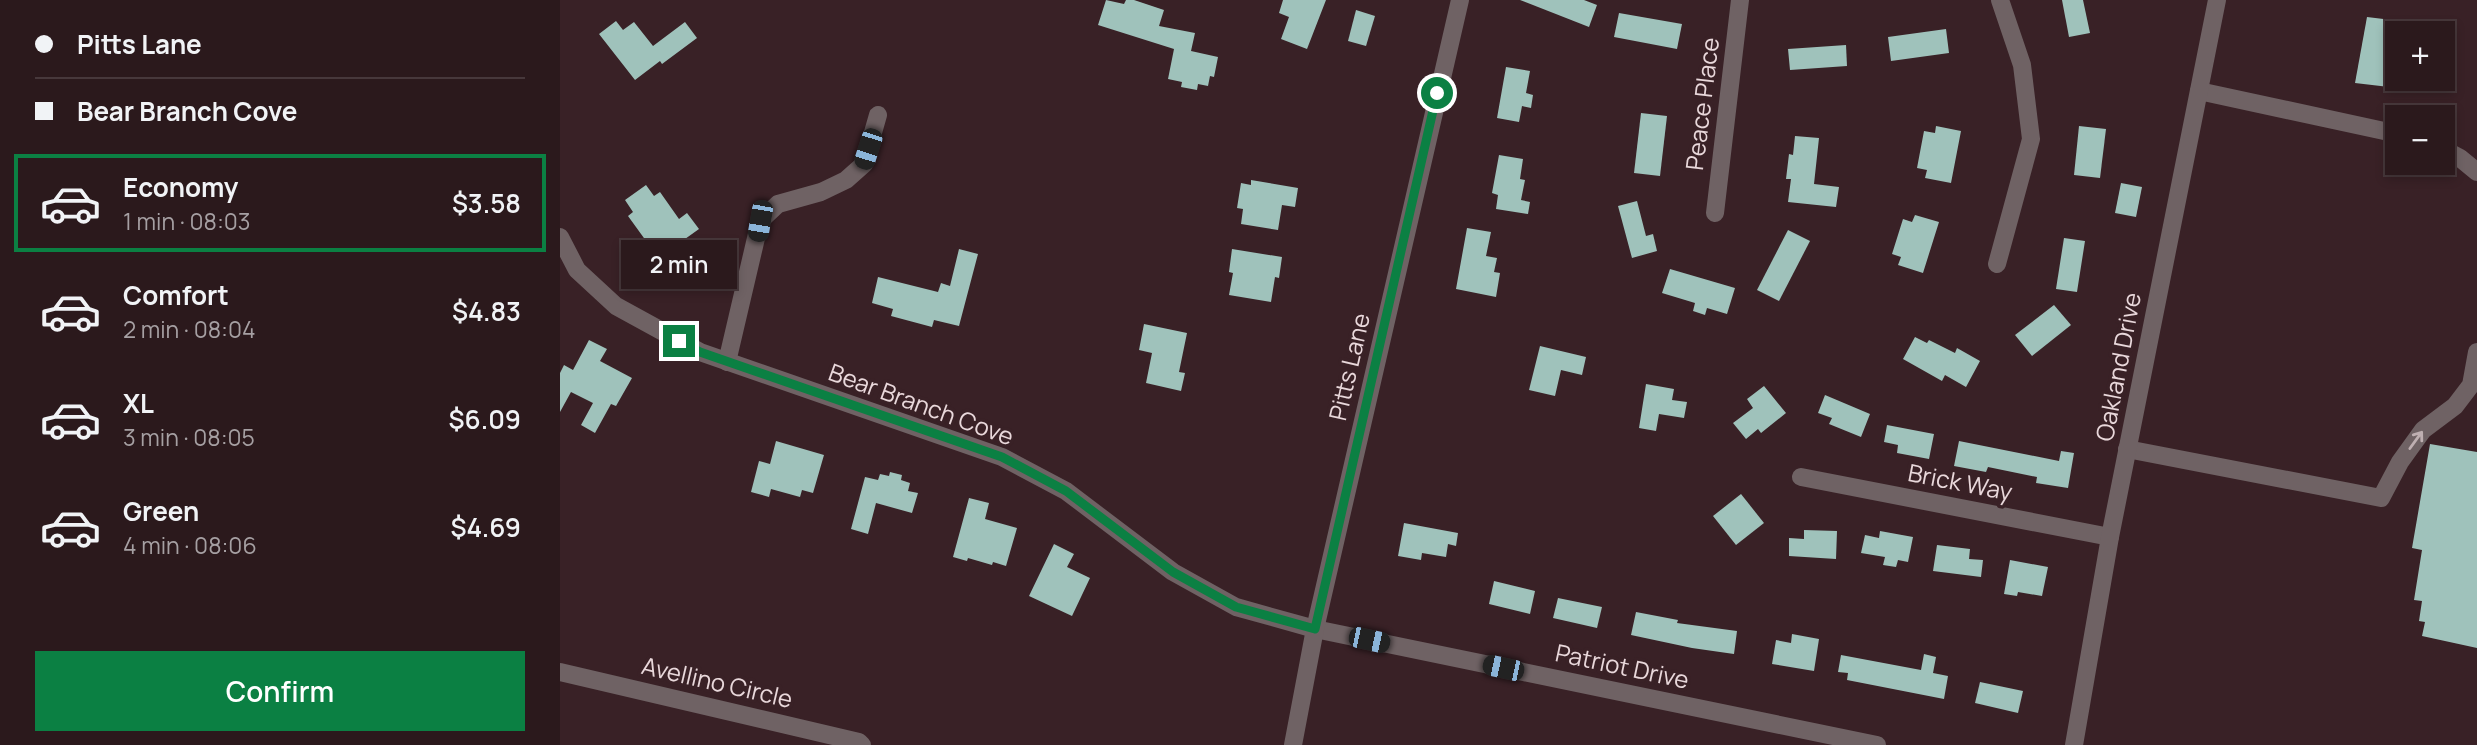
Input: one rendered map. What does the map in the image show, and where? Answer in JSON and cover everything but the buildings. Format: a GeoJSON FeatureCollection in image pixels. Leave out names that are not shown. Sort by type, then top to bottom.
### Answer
{"type":"FeatureCollection","features":[{"type":"Feature","properties":{"kind":"street","name":"Pitts Lane"},"geometry":{"type":"LineString","coordinates":[[1293,745],[1315,629],[1460,0]]}},
{"type":"Feature","properties":{"kind":"street","name":"Peace Place"},"geometry":{"type":"LineString","coordinates":[[1715,213],[1740,0]]}},
{"type":"Feature","properties":{"kind":"street"},"geometry":{"type":"LineString","coordinates":[[1997,264],[2031,139],[2022,65],[2000,0]]}},
{"type":"Feature","properties":{"kind":"street","name":"Oakland Drive"},"geometry":{"type":"LineString","coordinates":[[2074,745],[2110,537],[2217,0]]}},
{"type":"Feature","properties":{"kind":"street"},"geometry":{"type":"LineString","coordinates":[[2199,91],[2385,132]]}},
{"type":"Feature","properties":{"kind":"street"},"geometry":{"type":"LineString","coordinates":[[727,362],[760,221],[778,204],[821,192],[846,180],[863,164],[878,115]]}},
{"type":"Feature","properties":{"kind":"street"},"geometry":{"type":"LineString","coordinates":[[2455,155],[2477,172]]}},
{"type":"Feature","properties":{"kind":"street","name":"Bear Branch Cove"},"geometry":{"type":"LineString","coordinates":[[560,237],[577,270],[616,306],[700,352],[1002,457],[1066,491],[1173,572],[1236,607],[1315,629]]}},
{"type":"Feature","properties":{"kind":"street"},"geometry":{"type":"LineString","coordinates":[[2127,449],[2381,498],[2400,462],[2423,430],[2455,406],[2472,385],[2477,352]]}},
{"type":"Feature","properties":{"kind":"street","name":"Brick Way"},"geometry":{"type":"LineString","coordinates":[[1801,477],[2110,537]]}},
{"type":"Feature","properties":{"kind":"street","name":"Patriot Drive"},"geometry":{"type":"LineString","coordinates":[[1315,629],[1877,745]]}},
{"type":"Feature","properties":{"kind":"street","name":"Avellino Circle"},"geometry":{"type":"LineString","coordinates":[[560,672],[862,745]]}},
{"type":"Feature","properties":{"kind":"route"},"geometry":{"type":"LineString","coordinates":[[679,341],[700,352],[1002,457],[1066,491],[1173,572],[1236,607],[1315,629],[1437,93]]}}]}
